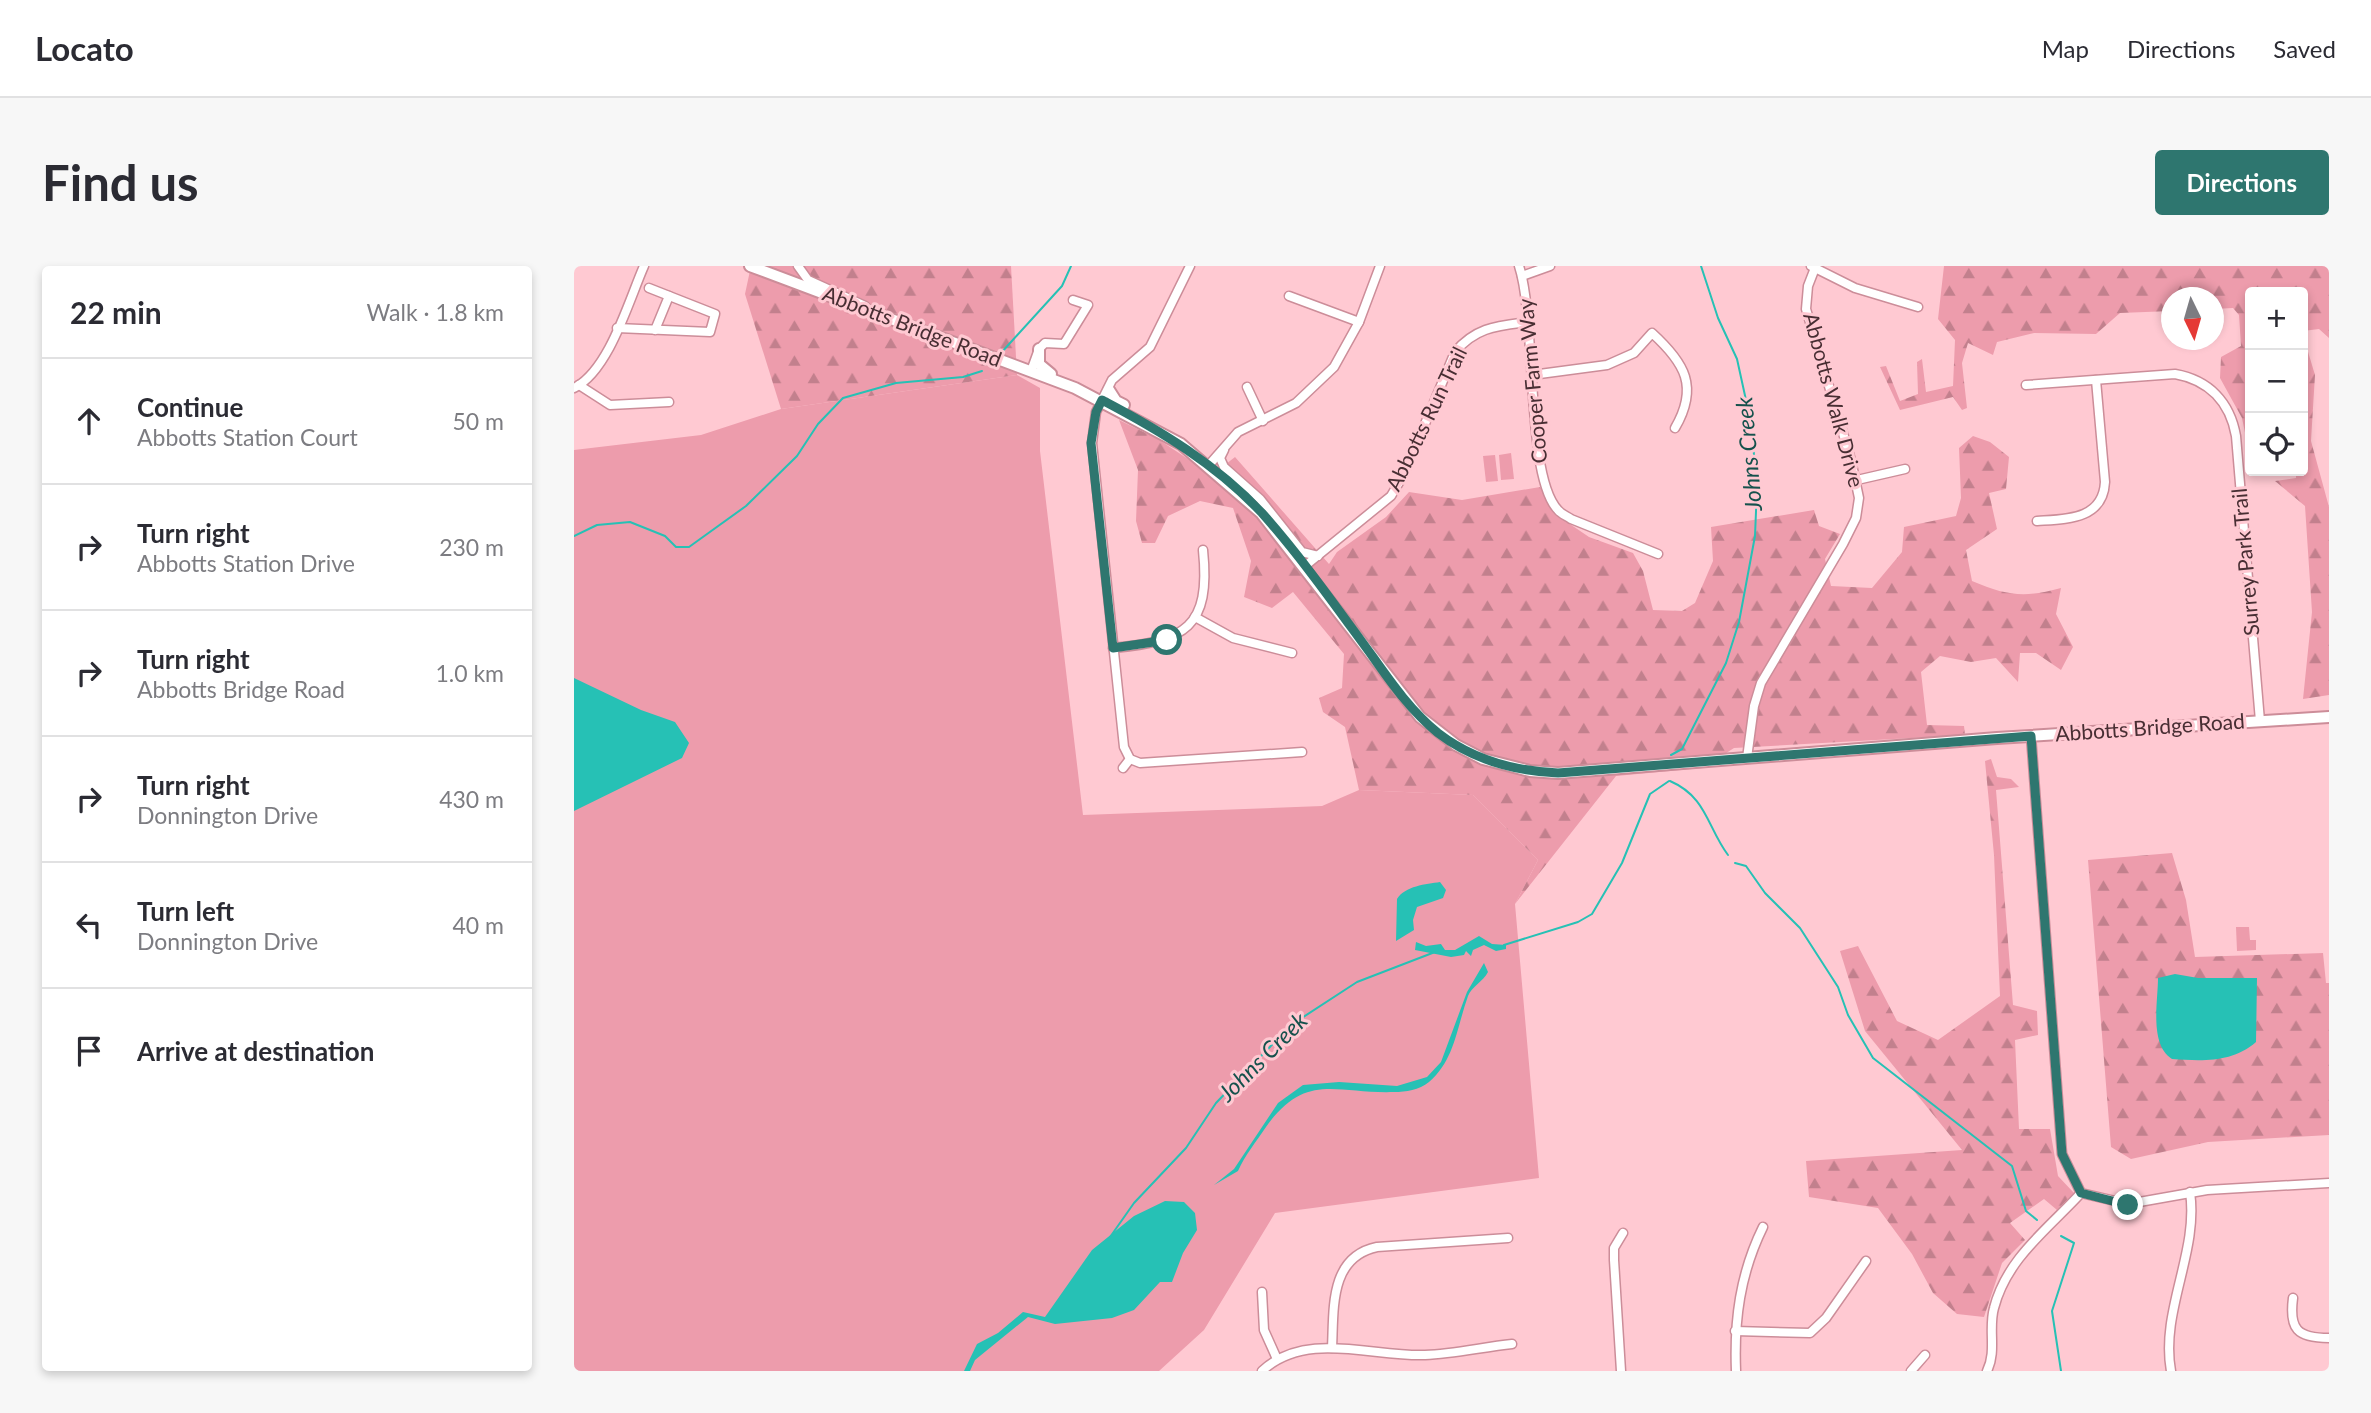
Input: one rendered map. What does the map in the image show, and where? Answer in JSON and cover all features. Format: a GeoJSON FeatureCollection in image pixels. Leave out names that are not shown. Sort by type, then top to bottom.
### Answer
{"type":"FeatureCollection","features":[{"type":"Feature","properties":{"kind":"main road","name":"Abbotts Bridge Road"},"geometry":{"type":"LineString","coordinates":[[750,266],[1075,388],[1152,426],[1209,465],[1261,513],[1305,566],[1420,717],[1448,740],[1483,759],[1530,772],[1558,773],[2031,736],[2329,717]]}},
{"type":"Feature","properties":{"kind":"main road","name":"Abbotts Bridge Road"},"geometry":{"type":"LineString","coordinates":[[1039,349],[1041,368],[1073,382],[1075,388]]}},
{"type":"Feature","properties":{"kind":"main road","name":"Abbotts Bridge Road"},"geometry":{"type":"LineString","coordinates":[[1109,390],[1116,401],[1149,417],[1152,426]]}},
{"type":"Feature","properties":{"kind":"street"},"geometry":{"type":"LineString","coordinates":[[645,266],[596,369],[577,386],[610,405],[669,402]]}},
{"type":"Feature","properties":{"kind":"street"},"geometry":{"type":"LineString","coordinates":[[798,266],[808,280],[855,299],[877,313]]}},
{"type":"Feature","properties":{"kind":"street"},"geometry":{"type":"LineString","coordinates":[[1190,266],[1150,347],[1112,380],[1096,412],[1091,443],[1124,747],[1130,759],[1140,762],[1303,752]]}},
{"type":"Feature","properties":{"kind":"street"},"geometry":{"type":"LineString","coordinates":[[1209,465],[1238,432],[1296,403],[1334,367],[1359,322],[1380,266]]}},
{"type":"Feature","properties":{"kind":"street","name":"Cooper Farm Way"},"geometry":{"type":"LineString","coordinates":[[1519,266],[1528,322],[1541,472],[1558,511],[1658,554]]}},
{"type":"Feature","properties":{"kind":"street"},"geometry":{"type":"LineString","coordinates":[[1522,276],[1550,266]]}},
{"type":"Feature","properties":{"kind":"street"},"geometry":{"type":"LineString","coordinates":[[1813,267],[1855,288],[1918,307]]}},
{"type":"Feature","properties":{"kind":"street","name":"Abbotts Walk Drive"},"geometry":{"type":"LineString","coordinates":[[1747,758],[1754,706],[1761,683],[1856,519],[1859,498],[1857,480],[1806,309],[1813,267]]}},
{"type":"Feature","properties":{"kind":"street"},"geometry":{"type":"LineString","coordinates":[[617,328],[710,332],[715,314],[649,288]]}},
{"type":"Feature","properties":{"kind":"street"},"geometry":{"type":"LineString","coordinates":[[655,330],[669,296]]}},
{"type":"Feature","properties":{"kind":"street"},"geometry":{"type":"LineString","coordinates":[[1289,296],[1359,322]]}},
{"type":"Feature","properties":{"kind":"street"},"geometry":{"type":"LineString","coordinates":[[1025,369],[1045,343],[1064,344],[1088,305],[1073,300]]}},
{"type":"Feature","properties":{"kind":"street","name":"Abbotts Run Trail"},"geometry":{"type":"LineString","coordinates":[[1305,566],[1391,496],[1404,474],[1455,352],[1466,339],[1489,326],[1528,322]]}},
{"type":"Feature","properties":{"kind":"street"},"geometry":{"type":"LineString","coordinates":[[1532,375],[1607,365],[1634,353],[1652,333],[1674,355],[1687,380],[1686,403],[1675,428]]}},
{"type":"Feature","properties":{"kind":"street","name":"Surrey Park Trail"},"geometry":{"type":"LineString","coordinates":[[2026,385],[2166,374],[2184,376],[2211,389],[2229,412],[2236,436],[2260,721]]}},
{"type":"Feature","properties":{"kind":"street"},"geometry":{"type":"LineString","coordinates":[[2037,521],[2082,516],[2094,509],[2102,497],[2105,482],[2096,380]]}},
{"type":"Feature","properties":{"kind":"street"},"geometry":{"type":"LineString","coordinates":[[1247,387],[1263,421]]}},
{"type":"Feature","properties":{"kind":"street"},"geometry":{"type":"LineString","coordinates":[[1226,444],[1220,458],[1224,467],[1260,499],[1301,552],[1318,556]]}},
{"type":"Feature","properties":{"kind":"street"},"geometry":{"type":"LineString","coordinates":[[1857,480],[1905,469]]}},
{"type":"Feature","properties":{"kind":"street"},"geometry":{"type":"LineString","coordinates":[[1113,648],[1167,640],[1195,617],[1204,595],[1203,550]]}},
{"type":"Feature","properties":{"kind":"street"},"geometry":{"type":"LineString","coordinates":[[1195,617],[1233,638],[1292,653]]}},
{"type":"Feature","properties":{"kind":"street"},"geometry":{"type":"LineString","coordinates":[[2031,736],[2062,1154],[2081,1193],[2128,1205],[2190,1192],[2329,1183]]}},
{"type":"Feature","properties":{"kind":"street"},"geometry":{"type":"LineString","coordinates":[[1123,768],[1130,759]]}},
{"type":"Feature","properties":{"kind":"street"},"geometry":{"type":"LineString","coordinates":[[2171,1371],[2167,1350],[2192,1227],[2190,1192]]}},
{"type":"Feature","properties":{"kind":"street"},"geometry":{"type":"LineString","coordinates":[[1987,1371],[1993,1359],[1992,1315],[2008,1270],[2081,1193]]}},
{"type":"Feature","properties":{"kind":"street"},"geometry":{"type":"LineString","coordinates":[[1736,1371],[1735,1331],[1741,1288],[1763,1227]]}},
{"type":"Feature","properties":{"kind":"street"},"geometry":{"type":"LineString","coordinates":[[1621,1371],[1614,1248],[1623,1233]]}},
{"type":"Feature","properties":{"kind":"street"},"geometry":{"type":"LineString","coordinates":[[1332,1348],[1341,1272],[1356,1254],[1377,1247],[1508,1238]]}},
{"type":"Feature","properties":{"kind":"street"},"geometry":{"type":"LineString","coordinates":[[1735,1331],[1811,1333],[1826,1318],[1866,1261]]}},
{"type":"Feature","properties":{"kind":"street"},"geometry":{"type":"LineString","coordinates":[[1262,1292],[1264,1330],[1277,1359]]}},
{"type":"Feature","properties":{"kind":"street"},"geometry":{"type":"LineString","coordinates":[[2292,1298],[2290,1317],[2295,1328],[2304,1335],[2329,1338]]}},
{"type":"Feature","properties":{"kind":"street"},"geometry":{"type":"LineString","coordinates":[[1262,1371],[1277,1359],[1297,1351],[1332,1348],[1422,1355],[1512,1344]]}},
{"type":"Feature","properties":{"kind":"street"},"geometry":{"type":"LineString","coordinates":[[1910,1371],[1925,1354]]}},
{"type":"Feature","properties":{"kind":"green space"},"geometry":{"type":"Polygon","coordinates":[[[751,266],[1011,266],[1017,375],[781,409],[745,294],[751,266]]]}},
{"type":"Feature","properties":{"kind":"green space"},"geometry":{"type":"Polygon","coordinates":[[[1944,266],[2329,266],[2329,338],[2319,329],[2308,330],[2308,287],[2245,287],[2245,433],[2242,418],[2220,378],[2221,357],[2241,346],[2239,315],[2233,308],[2224,308],[2224,287],[2161,287],[2161,311],[2120,313],[2096,334],[2034,333],[1997,342],[1993,355],[1968,343],[1962,363],[1967,408],[1962,410],[1953,397],[1900,410],[1880,367],[1886,366],[1900,401],[1918,394],[1917,362],[1922,359],[1926,392],[1953,386],[1955,340],[1938,319],[1944,266]]]}},
{"type":"Feature","properties":{"kind":"green space"},"geometry":{"type":"Polygon","coordinates":[[[2308,352],[2315,375],[2311,441],[2329,507],[2329,695],[2303,699],[2312,612],[2305,506],[2275,481],[2308,476],[2308,352]]]}},
{"type":"Feature","properties":{"kind":"green space"},"geometry":{"type":"Polygon","coordinates":[[[1017,375],[1040,388],[1040,451],[1083,815],[1322,806],[1359,790],[1473,795],[1538,860],[1515,904],[1539,1178],[1275,1213],[1204,1330],[1159,1371],[574,1371],[574,450],[701,435],[781,409],[1017,375]]]}},
{"type":"Feature","properties":{"kind":"green space"},"geometry":{"type":"Polygon","coordinates":[[[1119,420],[1158,439],[1212,475],[1235,457],[1329,564],[1337,552],[1386,517],[1409,492],[1462,500],[1540,487],[1558,516],[1589,537],[1633,553],[1643,571],[1653,610],[1682,611],[1695,603],[1713,561],[1711,527],[1814,510],[1819,526],[1840,534],[1825,559],[1831,586],[1872,588],[1902,552],[1904,527],[1956,516],[1961,498],[1959,448],[1973,436],[1990,442],[2009,457],[2006,489],[1989,493],[1997,529],[1966,550],[1972,581],[2016,594],[2061,588],[2056,614],[2073,647],[2061,670],[2036,653],[2020,653],[2018,682],[1996,658],[1971,662],[1940,656],[1921,672],[1927,725],[1964,726],[1965,735],[1734,748],[1703,768],[1616,776],[1515,904],[1538,860],[1473,795],[1359,790],[1345,727],[1323,712],[1319,698],[1342,688],[1344,654],[1293,592],[1272,608],[1244,597],[1251,561],[1233,508],[1200,501],[1168,516],[1155,543],[1142,543],[1136,521],[1138,470],[1119,420]]]}},
{"type":"Feature","properties":{"kind":"green space"},"geometry":{"type":"Polygon","coordinates":[[[1511,453],[1514,479],[1501,480],[1499,455],[1511,453]]]}},
{"type":"Feature","properties":{"kind":"green space"},"geometry":{"type":"Polygon","coordinates":[[[1495,455],[1498,481],[1486,482],[1483,456],[1495,455]]]}},
{"type":"Feature","properties":{"kind":"green space"},"geometry":{"type":"Polygon","coordinates":[[[1991,759],[1997,777],[2011,779],[2019,787],[1996,790],[2013,1005],[2037,1011],[2038,1035],[2015,1040],[2019,1129],[2050,1129],[2058,1176],[2074,1193],[2057,1210],[2044,1199],[2010,1223],[2025,1240],[2002,1263],[1984,1317],[1957,1314],[1933,1293],[1912,1254],[1878,1208],[1809,1197],[1806,1161],[1962,1150],[1865,1031],[1840,951],[1858,946],[1897,1021],[1938,1040],[2000,996],[1994,855],[1985,761],[1991,759]]]}},
{"type":"Feature","properties":{"kind":"green space"},"geometry":{"type":"Polygon","coordinates":[[[2172,853],[2186,900],[2195,957],[2323,953],[2326,983],[2329,983],[2329,1135],[2208,1142],[2131,1159],[2111,1147],[2088,860],[2172,853]]]}},
{"type":"Feature","properties":{"kind":"green space"},"geometry":{"type":"Polygon","coordinates":[[[2236,927],[2249,927],[2250,940],[2256,940],[2256,950],[2237,951],[2236,927]]]}},
{"type":"Feature","properties":{"kind":"water"},"geometry":{"type":"Polygon","coordinates":[[[574,678],[641,710],[675,722],[689,743],[682,758],[574,811],[574,678]]]}},
{"type":"Feature","properties":{"kind":"water"},"geometry":{"type":"Polygon","coordinates":[[[1440,882],[1446,890],[1443,898],[1417,907],[1413,920],[1414,930],[1396,941],[1397,899],[1410,888],[1440,882]]]}},
{"type":"Feature","properties":{"kind":"water"},"geometry":{"type":"Polygon","coordinates":[[[1479,936],[1492,944],[1506,945],[1506,949],[1496,951],[1484,945],[1473,950],[1471,956],[1466,951],[1464,955],[1451,957],[1415,950],[1416,942],[1426,946],[1441,944],[1445,950],[1455,950],[1479,936]]]}},
{"type":"Feature","properties":{"kind":"water"},"geometry":{"type":"Polygon","coordinates":[[[1484,963],[1488,972],[1470,993],[1445,1064],[1429,1082],[1417,1089],[1403,1092],[1323,1089],[1295,1098],[1266,1127],[1238,1171],[1214,1185],[1234,1169],[1278,1103],[1303,1085],[1339,1082],[1397,1086],[1427,1077],[1441,1062],[1467,992],[1484,963]]]}},
{"type":"Feature","properties":{"kind":"water"},"geometry":{"type":"Polygon","coordinates":[[[2175,974],[2198,978],[2257,978],[2256,1042],[2227,1057],[2205,1060],[2172,1059],[2160,1043],[2156,1010],[2158,978],[2175,974]]]}},
{"type":"Feature","properties":{"kind":"water"},"geometry":{"type":"Polygon","coordinates":[[[1165,1201],[1184,1202],[1195,1213],[1197,1230],[1183,1253],[1172,1282],[1160,1282],[1134,1310],[1112,1318],[1055,1324],[1028,1317],[975,1360],[970,1371],[964,1371],[977,1344],[998,1333],[1023,1312],[1045,1317],[1092,1250],[1134,1216],[1165,1201]]]}},
{"type":"Feature","properties":{"kind":"waterway"},"geometry":{"type":"LineString","coordinates":[[1001,353],[1062,286],[1071,266]]}},
{"type":"Feature","properties":{"kind":"waterway","name":"Johns Creek"},"geometry":{"type":"LineString","coordinates":[[1671,755],[1682,749],[1726,663],[1739,622],[1755,536],[1757,487],[1751,423],[1737,359],[1718,318],[1701,266]]}},
{"type":"Feature","properties":{"kind":"waterway"},"geometry":{"type":"LineString","coordinates":[[574,536],[597,525],[630,522],[665,536],[676,547],[689,547],[746,506],[797,456],[818,424],[843,398],[896,383],[963,377],[982,371]]}},
{"type":"Feature","properties":{"kind":"waterway","name":"Johns Creek"},"geometry":{"type":"LineString","coordinates":[[1504,945],[1578,922],[1592,914],[1622,863],[1650,794],[1669,781]]}},
{"type":"Feature","properties":{"kind":"waterway"},"geometry":{"type":"LineString","coordinates":[[1670,781],[1692,795],[1728,855]]}},
{"type":"Feature","properties":{"kind":"waterway"},"geometry":{"type":"LineString","coordinates":[[1735,863],[1746,866],[1765,893],[1800,928],[1838,987],[1848,1015],[1873,1058],[2012,1166],[2026,1211],[2037,1220]]}},
{"type":"Feature","properties":{"kind":"waterway","name":"Johns Creek"},"geometry":{"type":"LineString","coordinates":[[1108,1240],[1134,1203],[1186,1148],[1216,1103],[1291,1025],[1357,982],[1435,952]]}},
{"type":"Feature","properties":{"kind":"waterway"},"geometry":{"type":"LineString","coordinates":[[2061,1236],[2074,1243],[2052,1311],[2061,1371]]}},
{"type":"Feature","properties":{"kind":"route"},"geometry":{"type":"LineString","coordinates":[[1167,640],[1157,644],[1113,648],[1091,443],[1096,412],[1102,400],[1181,444],[1237,489],[1284,540],[1395,688],[1420,717],[1439,734],[1483,759],[1530,772],[1558,773],[2031,736],[2062,1154],[2081,1193],[2128,1205]]}}]}
